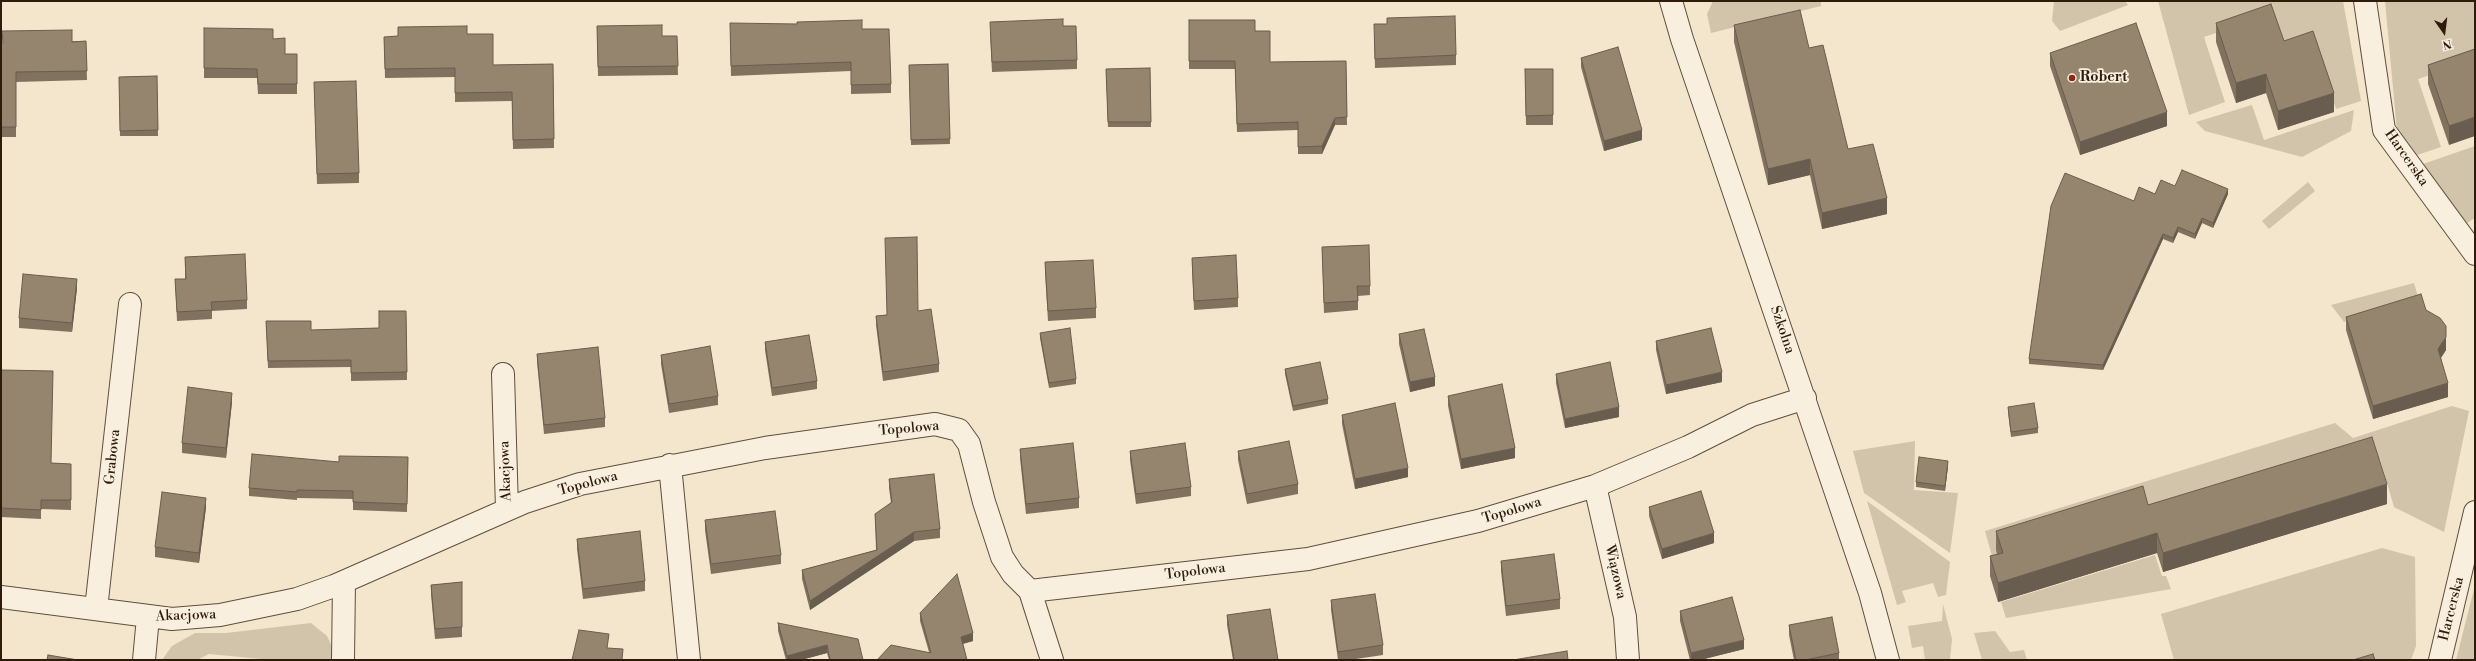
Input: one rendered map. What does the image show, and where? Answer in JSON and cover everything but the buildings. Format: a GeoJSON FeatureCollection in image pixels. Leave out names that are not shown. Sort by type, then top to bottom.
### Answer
{"type":"FeatureCollection","features":[{"type":"Feature","properties":{"kind":"street","name":"Szkolna"},"geometry":{"type":"LineString","coordinates":[[1671,1],[1682,39],[1870,593],[1888,660]]}},
{"type":"Feature","properties":{"kind":"street","name":"Harcerska"},"geometry":{"type":"LineString","coordinates":[[2365,1],[2384,130],[2475,254]]}},
{"type":"Feature","properties":{"kind":"street","name":"Grabowa"},"geometry":{"type":"LineString","coordinates":[[96,609],[130,304]]}},
{"type":"Feature","properties":{"kind":"street","name":"Akacjowa"},"geometry":{"type":"LineString","coordinates":[[1,596],[148,617],[172,619],[220,615],[297,599],[344,582],[507,510],[503,374]]}},
{"type":"Feature","properties":{"kind":"street","name":"Topolowa"},"geometry":{"type":"LineString","coordinates":[[507,510],[580,484],[670,465],[765,448],[921,424],[935,424],[958,430],[969,444],[984,502],[1002,556],[1013,574],[1030,591],[1308,559],[1478,521],[1595,486],[1688,448],[1752,415],[1805,398]]}},
{"type":"Feature","properties":{"kind":"street"},"geometry":{"type":"LineString","coordinates":[[670,465],[689,660]]}},
{"type":"Feature","properties":{"kind":"street","name":"Wiązowa"},"geometry":{"type":"LineString","coordinates":[[1595,486],[1625,617],[1628,660]]}},
{"type":"Feature","properties":{"kind":"street","name":"Harcerska"},"geometry":{"type":"LineString","coordinates":[[2440,660],[2475,512]]}},
{"type":"Feature","properties":{"kind":"street"},"geometry":{"type":"LineString","coordinates":[[343,660],[344,582]]}},
{"type":"Feature","properties":{"kind":"street"},"geometry":{"type":"LineString","coordinates":[[1030,591],[1052,660]]}},
{"type":"Feature","properties":{"kind":"street"},"geometry":{"type":"LineString","coordinates":[[144,660],[148,617]]}},
{"type":"Feature","properties":{"kind":"shaded area"},"geometry":{"type":"Polygon","coordinates":[[[1713,1],[1821,1],[1821,6],[1711,33],[1707,14],[1713,1]]]}},
{"type":"Feature","properties":{"kind":"shaded area"},"geometry":{"type":"Polygon","coordinates":[[[2054,1],[2125,1],[2128,5],[2060,31],[2052,21],[2054,1]]]}},
{"type":"Feature","properties":{"kind":"shaded area"},"geometry":{"type":"Polygon","coordinates":[[[2158,1],[2343,1],[2361,101],[2336,109],[2313,39],[2282,49],[2270,15],[2204,37],[2225,102],[2189,115],[2158,1]]]}},
{"type":"Feature","properties":{"kind":"shaded area"},"geometry":{"type":"Polygon","coordinates":[[[2385,1],[2475,1],[2475,60],[2418,79],[2441,147],[2414,156],[2397,131],[2385,1]]]}},
{"type":"Feature","properties":{"kind":"shaded area"},"geometry":{"type":"Polygon","coordinates":[[[2252,105],[2264,140],[2354,110],[2351,131],[2302,157],[2205,131],[2196,122],[2252,105]]]}},
{"type":"Feature","properties":{"kind":"shaded area"},"geometry":{"type":"Polygon","coordinates":[[[2475,146],[2475,218],[2467,223],[2423,164],[2475,146]]]}},
{"type":"Feature","properties":{"kind":"shaded area"},"geometry":{"type":"Polygon","coordinates":[[[2308,182],[2315,191],[2269,229],[2262,221],[2308,182]]]}},
{"type":"Feature","properties":{"kind":"shaded area"},"geometry":{"type":"Polygon","coordinates":[[[2414,283],[2419,300],[2344,322],[2331,305],[2414,283]]]}},
{"type":"Feature","properties":{"kind":"shaded area"},"geometry":{"type":"Polygon","coordinates":[[[2452,406],[2469,411],[2444,532],[2394,507],[2380,459],[2158,525],[1992,556],[1985,531],[2335,423],[2353,438],[2452,406]]]}},
{"type":"Feature","properties":{"kind":"shaded area"},"geometry":{"type":"Polygon","coordinates":[[[1915,441],[1914,490],[1958,493],[1950,553],[1864,493],[1853,451],[1915,441]]]}},
{"type":"Feature","properties":{"kind":"shaded area"},"geometry":{"type":"Polygon","coordinates":[[[1867,501],[1950,562],[1946,595],[1938,597],[1933,583],[1902,591],[1906,602],[1897,605],[1867,501]]]}},
{"type":"Feature","properties":{"kind":"shaded area"},"geometry":{"type":"Polygon","coordinates":[[[2382,548],[2415,557],[2416,646],[2411,660],[2174,660],[2161,614],[2382,548]]]}},
{"type":"Feature","properties":{"kind":"shaded area"},"geometry":{"type":"Polygon","coordinates":[[[2155,555],[2162,576],[2166,576],[2171,589],[2006,618],[2001,602],[2155,555]]]}},
{"type":"Feature","properties":{"kind":"shaded area"},"geometry":{"type":"Polygon","coordinates":[[[2475,585],[2475,660],[2456,660],[2475,585]]]}},
{"type":"Feature","properties":{"kind":"shaded area"},"geometry":{"type":"Polygon","coordinates":[[[1943,604],[1952,639],[1950,660],[1925,660],[1923,646],[1912,648],[1908,626],[1942,621],[1943,604]]]}},
{"type":"Feature","properties":{"kind":"shaded area"},"geometry":{"type":"Polygon","coordinates":[[[311,623],[327,636],[335,653],[334,660],[272,660],[209,654],[197,660],[162,660],[172,646],[195,633],[226,633],[311,623]]]}},
{"type":"Feature","properties":{"kind":"shaded area"},"geometry":{"type":"Polygon","coordinates":[[[1995,631],[2010,652],[2024,650],[2027,660],[1982,660],[1974,633],[1995,631]]]}},
{"type":"Feature","properties":{"kind":"place","name":"Robert"},"geometry":{"type":"Point","coordinates":[2072,78]}}]}
